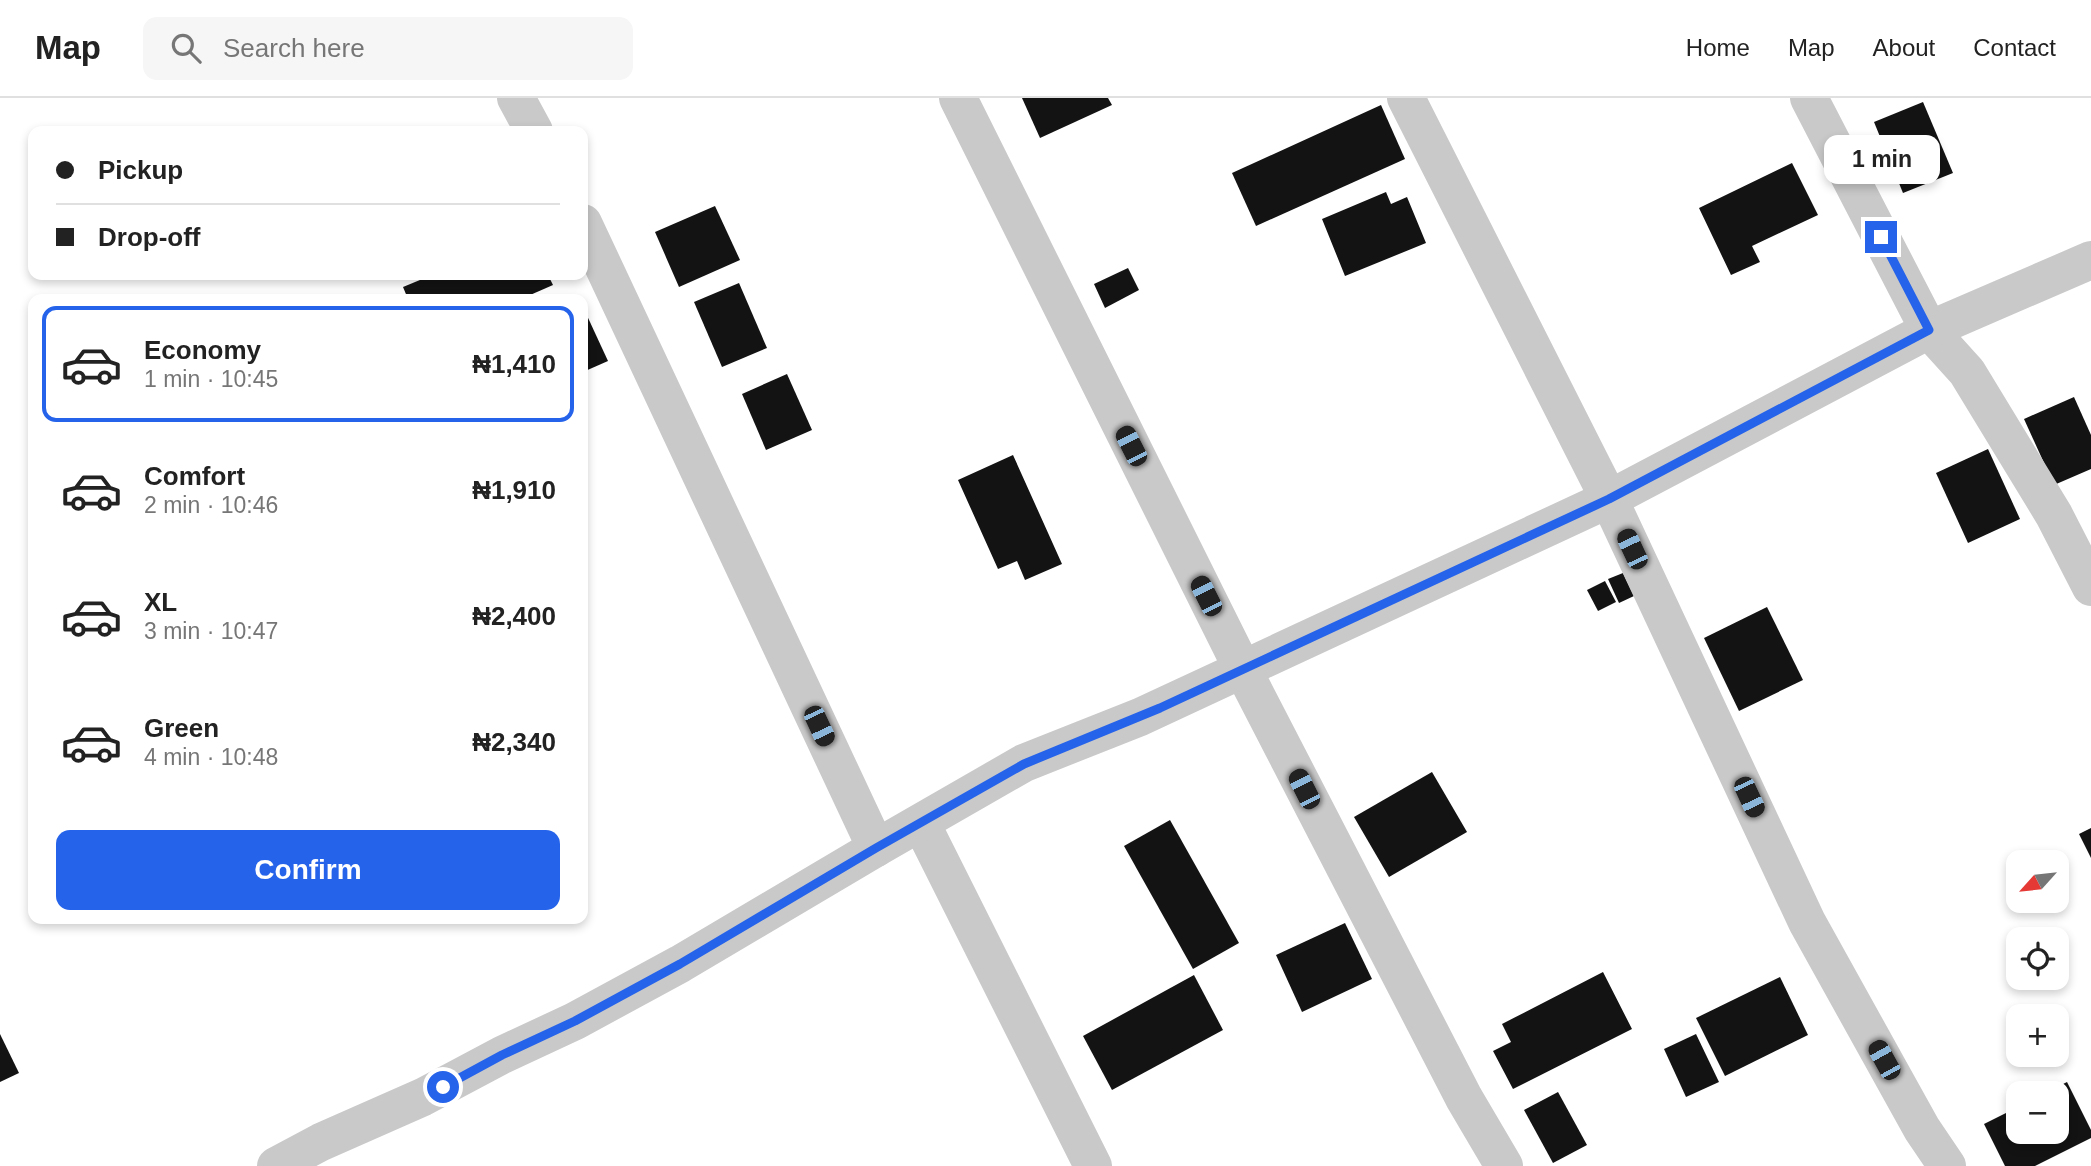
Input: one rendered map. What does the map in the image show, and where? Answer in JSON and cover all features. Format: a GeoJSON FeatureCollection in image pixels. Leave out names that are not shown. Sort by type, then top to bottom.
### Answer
{"type":"FeatureCollection","features":[{"type":"Feature","properties":{"kind":"street"},"geometry":{"type":"LineString","coordinates":[[516,98],[531,126]]}},
{"type":"Feature","properties":{"kind":"street"},"geometry":{"type":"LineString","coordinates":[[958,98],[1243,670],[1464,1098],[1504,1166]]}},
{"type":"Feature","properties":{"kind":"street"},"geometry":{"type":"LineString","coordinates":[[1406,98],[1609,499],[1807,922],[1923,1129],[1947,1166]]}},
{"type":"Feature","properties":{"kind":"street"},"geometry":{"type":"LineString","coordinates":[[1809,98],[1929,330],[1967,372],[2054,515],[2091,587]]}},
{"type":"Feature","properties":{"kind":"street"},"geometry":{"type":"LineString","coordinates":[[588,233],[876,848]]}},
{"type":"Feature","properties":{"kind":"street"},"geometry":{"type":"LineString","coordinates":[[276,1166],[575,1021],[680,964],[1024,764],[1140,717],[1609,499],[1929,330],[2091,260]]}},
{"type":"Feature","properties":{"kind":"street"},"geometry":{"type":"LineString","coordinates":[[920,823],[1093,1166]]}},
{"type":"Feature","properties":{"kind":"street"},"geometry":{"type":"LineString","coordinates":[[1862,985],[1895,1056],[1950,1135],[1965,1166]]}},
{"type":"Feature","properties":{"kind":"building"},"geometry":{"type":"Polygon","coordinates":[[[1022,98],[1108,98],[1112,105],[1040,138],[1022,98]]]}},
{"type":"Feature","properties":{"kind":"building"},"geometry":{"type":"Polygon","coordinates":[[[1923,102],[1953,173],[1903,193],[1874,122],[1923,102]]]}},
{"type":"Feature","properties":{"kind":"building"},"geometry":{"type":"Polygon","coordinates":[[[1381,105],[1405,159],[1256,226],[1232,173],[1381,105]]]}},
{"type":"Feature","properties":{"kind":"building"},"geometry":{"type":"Polygon","coordinates":[[[1792,163],[1818,215],[1752,246],[1760,262],[1731,275],[1699,208],[1792,163]]]}},
{"type":"Feature","properties":{"kind":"building"},"geometry":{"type":"Polygon","coordinates":[[[1386,192],[1391,204],[1407,197],[1426,243],[1345,276],[1322,219],[1386,192]]]}},
{"type":"Feature","properties":{"kind":"building"},"geometry":{"type":"Polygon","coordinates":[[[715,206],[740,260],[679,287],[655,232],[715,206]]]}},
{"type":"Feature","properties":{"kind":"building"},"geometry":{"type":"Polygon","coordinates":[[[1128,268],[1139,290],[1105,308],[1094,284],[1128,268]]]}},
{"type":"Feature","properties":{"kind":"building"},"geometry":{"type":"Polygon","coordinates":[[[420,280],[550,280],[553,285],[532,294],[406,294],[403,287],[420,280]]]}},
{"type":"Feature","properties":{"kind":"building"},"geometry":{"type":"Polygon","coordinates":[[[739,283],[767,348],[722,367],[694,302],[739,283]]]}},
{"type":"Feature","properties":{"kind":"building"},"geometry":{"type":"Polygon","coordinates":[[[588,318],[608,361],[588,370],[588,318]]]}},
{"type":"Feature","properties":{"kind":"building"},"geometry":{"type":"Polygon","coordinates":[[[787,374],[812,430],[766,450],[742,394],[787,374]]]}},
{"type":"Feature","properties":{"kind":"building"},"geometry":{"type":"Polygon","coordinates":[[[2074,397],[2091,435],[2091,469],[2054,485],[2024,419],[2074,397]]]}},
{"type":"Feature","properties":{"kind":"building"},"geometry":{"type":"Polygon","coordinates":[[[1988,449],[2020,519],[1968,543],[1936,473],[1988,449]]]}},
{"type":"Feature","properties":{"kind":"building"},"geometry":{"type":"Polygon","coordinates":[[[1013,455],[1062,564],[1025,580],[1017,561],[998,569],[958,480],[1013,455]]]}},
{"type":"Feature","properties":{"kind":"building"},"geometry":{"type":"Polygon","coordinates":[[[1623,573],[1634,596],[1619,603],[1608,579],[1623,573]]]}},
{"type":"Feature","properties":{"kind":"building"},"geometry":{"type":"Polygon","coordinates":[[[1605,581],[1616,602],[1598,611],[1587,590],[1605,581]]]}},
{"type":"Feature","properties":{"kind":"building"},"geometry":{"type":"Polygon","coordinates":[[[1767,607],[1803,680],[1739,711],[1704,638],[1767,607]]]}},
{"type":"Feature","properties":{"kind":"building"},"geometry":{"type":"Polygon","coordinates":[[[1432,772],[1467,832],[1389,877],[1354,817],[1432,772]]]}},
{"type":"Feature","properties":{"kind":"building"},"geometry":{"type":"Polygon","coordinates":[[[1170,820],[1239,943],[1193,969],[1124,846],[1170,820]]]}},
{"type":"Feature","properties":{"kind":"building"},"geometry":{"type":"Polygon","coordinates":[[[2091,828],[2091,858],[2079,834],[2091,828]]]}},
{"type":"Feature","properties":{"kind":"building"},"geometry":{"type":"Polygon","coordinates":[[[1345,923],[1372,979],[1302,1012],[1276,955],[1345,923]]]}},
{"type":"Feature","properties":{"kind":"building"},"geometry":{"type":"Polygon","coordinates":[[[1603,972],[1632,1029],[1513,1089],[1493,1051],[1511,1042],[1502,1024],[1603,972]]]}},
{"type":"Feature","properties":{"kind":"building"},"geometry":{"type":"Polygon","coordinates":[[[1194,975],[1223,1030],[1112,1090],[1083,1036],[1194,975]]]}},
{"type":"Feature","properties":{"kind":"building"},"geometry":{"type":"Polygon","coordinates":[[[1780,977],[1808,1035],[1725,1076],[1696,1018],[1780,977]]]}},
{"type":"Feature","properties":{"kind":"building"},"geometry":{"type":"Polygon","coordinates":[[[0,1034],[19,1073],[0,1082],[0,1034]]]}},
{"type":"Feature","properties":{"kind":"building"},"geometry":{"type":"Polygon","coordinates":[[[1696,1034],[1719,1082],[1686,1097],[1664,1049],[1696,1034]]]}},
{"type":"Feature","properties":{"kind":"building"},"geometry":{"type":"Polygon","coordinates":[[[2069,1086],[2091,1130],[2091,1138],[2035,1166],[2005,1166],[1984,1124],[2006,1113],[2006,1144],[2069,1144],[2069,1086]]]}},
{"type":"Feature","properties":{"kind":"building"},"geometry":{"type":"Polygon","coordinates":[[[1558,1092],[1587,1145],[1553,1163],[1524,1110],[1558,1092]]]}},
{"type":"Feature","properties":{"kind":"route"},"geometry":{"type":"LineString","coordinates":[[443,1087],[502,1055],[575,1021],[680,964],[1024,764],[1160,708],[1609,499],[1929,330],[1881,237]]}}]}
